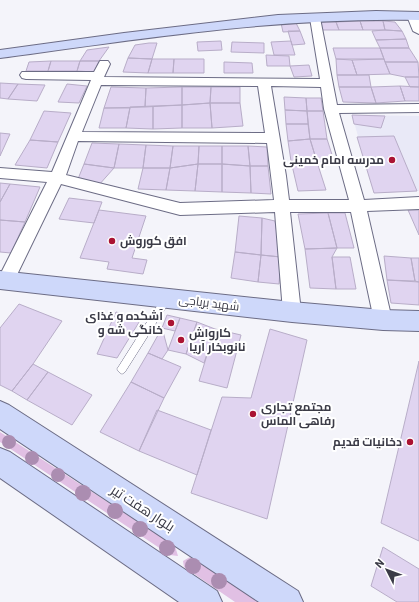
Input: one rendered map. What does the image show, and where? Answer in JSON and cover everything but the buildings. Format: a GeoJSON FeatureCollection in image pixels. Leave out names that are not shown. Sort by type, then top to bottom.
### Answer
{"type":"FeatureCollection","features":[{"type":"Feature","properties":{"kind":"street"},"geometry":{"type":"LineString","coordinates":[[0,54],[194,28],[278,19],[376,15],[415,16],[419,31]]}},
{"type":"Feature","properties":{"kind":"street"},"geometry":{"type":"LineString","coordinates":[[315,18],[331,109],[358,206],[383,320]]}},
{"type":"Feature","properties":{"kind":"street"},"geometry":{"type":"LineString","coordinates":[[26,75],[100,74],[264,83],[327,83]]}},
{"type":"Feature","properties":{"kind":"street"},"geometry":{"type":"LineString","coordinates":[[3,280],[57,178],[73,136],[100,74]]}},
{"type":"Feature","properties":{"kind":"street"},"geometry":{"type":"LineString","coordinates":[[264,83],[282,206],[292,312]]}},
{"type":"Feature","properties":{"kind":"street"},"geometry":{"type":"LineString","coordinates":[[331,109],[419,108]]}},
{"type":"Feature","properties":{"kind":"street"},"geometry":{"type":"LineString","coordinates":[[73,136],[273,138]]}},
{"type":"Feature","properties":{"kind":"street"},"geometry":{"type":"LineString","coordinates":[[0,173],[57,178],[180,209],[282,206],[358,206],[419,203]]}},
{"type":"Feature","properties":{"kind":"street","name":"شهید بریاجی"},"geometry":{"type":"LineString","coordinates":[[3,280],[292,312],[383,320],[419,321]]}},
{"type":"Feature","properties":{"kind":"street","name":"بلوار هفت تیر"},"geometry":{"type":"LineString","coordinates":[[0,414],[287,602]]}},
{"type":"Feature","properties":{"kind":"street"},"geometry":{"type":"LineString","coordinates":[[0,462],[206,602]]}},
{"type":"Feature","properties":{"kind":"lane"},"geometry":{"type":"LineString","coordinates":[[122,369],[167,298]]}},
{"type":"Feature","properties":{"kind":"shaded area","name":"مدرسه امام خمینی"},"geometry":{"type":"Polygon","coordinates":[[[352,115],[419,116],[419,191],[374,193],[352,115]]]}},
{"type":"Feature","properties":{"kind":"shaded area"},"geometry":{"type":"Polygon","coordinates":[[[0,432],[175,546],[178,556],[170,555],[0,442],[0,432]]]}},
{"type":"Feature","properties":{"kind":"shaded area"},"geometry":{"type":"Polygon","coordinates":[[[190,557],[260,602],[235,602],[184,567],[183,561],[190,557]]]}},
{"type":"Feature","properties":{"kind":"place","name":"مدرسه امام خمینی"},"geometry":{"type":"Point","coordinates":[392,160]}},
{"type":"Feature","properties":{"kind":"place","name":"افق کوروش"},"geometry":{"type":"Point","coordinates":[112,241]}},
{"type":"Feature","properties":{"kind":"place","name":"آشکده و غذای خانگی شه و"},"geometry":{"type":"Point","coordinates":[171,323]}},
{"type":"Feature","properties":{"kind":"place","name":"کارواش نانوبخار آریا"},"geometry":{"type":"Point","coordinates":[181,340]}},
{"type":"Feature","properties":{"kind":"place","name":"مجتمع تجاری رفاهی الماس"},"geometry":{"type":"Point","coordinates":[253,414]}},
{"type":"Feature","properties":{"kind":"place","name":"دخانیات قدیم"},"geometry":{"type":"Point","coordinates":[410,442]}}]}
